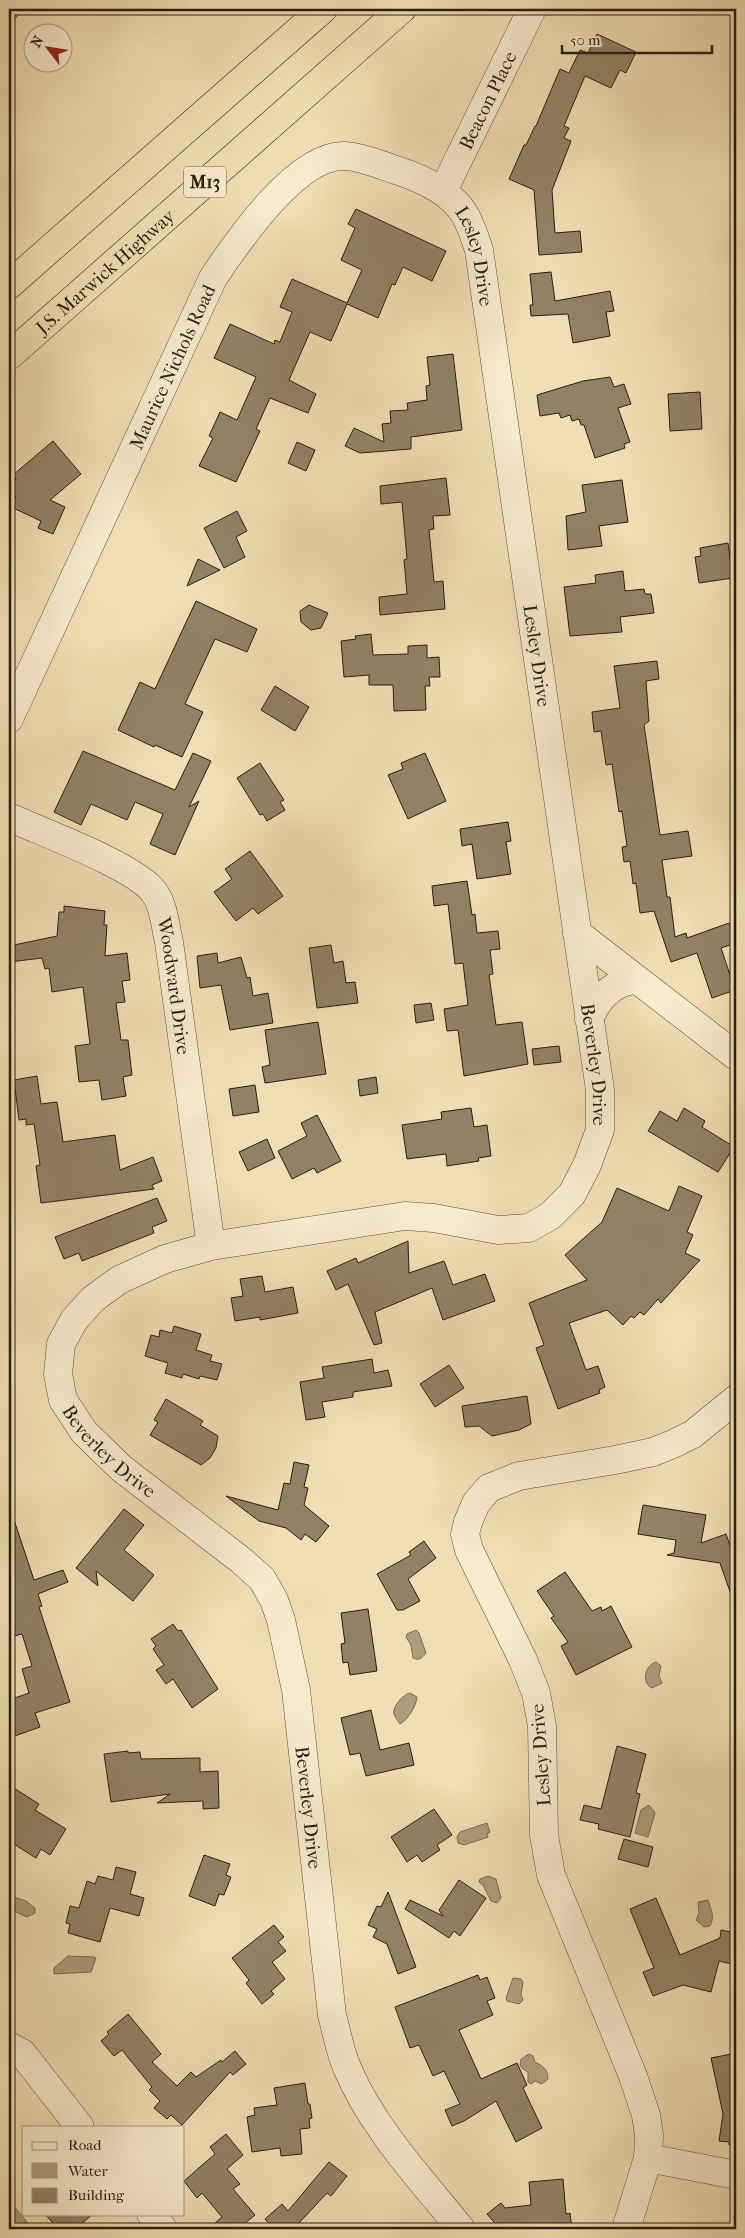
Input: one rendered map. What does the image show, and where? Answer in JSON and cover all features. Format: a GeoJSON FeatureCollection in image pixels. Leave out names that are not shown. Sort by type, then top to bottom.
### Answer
{"type":"FeatureCollection","features":[{"type":"Feature","properties":{"kind":"highway","name":"M13"},"geometry":{"type":"LineString","coordinates":[[9,285],[323,9]]}},
{"type":"Feature","properties":{"kind":"highway","name":"J.S. Marwick Highway"},"geometry":{"type":"LineString","coordinates":[[9,356],[402,9]]}},
{"type":"Feature","properties":{"kind":"street","name":"Beacon Place"},"geometry":{"type":"LineString","coordinates":[[443,191],[532,9]]}},
{"type":"Feature","properties":{"kind":"street","name":"Maurice Nichols Road"},"geometry":{"type":"LineString","coordinates":[[9,719],[213,278],[242,235],[271,201],[302,173],[323,160],[345,156],[373,162],[409,174],[443,191]]}},
{"type":"Feature","properties":{"kind":"street","name":"Lesley Drive"},"geometry":{"type":"LineString","coordinates":[[443,191],[464,213],[479,250],[577,933]]}},
{"type":"Feature","properties":{"kind":"street","name":"Woodward Drive"},"geometry":{"type":"LineString","coordinates":[[9,817],[118,866],[153,890],[162,904],[169,942],[211,1246]]}},
{"type":"Feature","properties":{"kind":"street"},"geometry":{"type":"LineString","coordinates":[[577,933],[736,1056]]}},
{"type":"Feature","properties":{"kind":"street","name":"Beverley Drive"},"geometry":{"type":"LineString","coordinates":[[461,2229],[390,2141],[360,2096],[347,2068],[332,2015],[296,1690],[281,1620],[274,1600],[262,1579],[242,1561],[115,1462],[84,1432],[63,1400],[58,1374],[61,1344],[74,1320],[92,1299],[119,1280],[165,1259],[211,1246],[405,1216],[434,1218],[498,1230],[529,1228],[550,1216],[572,1194],[587,1166],[600,1130],[600,1090],[577,933]]}},
{"type":"Feature","properties":{"kind":"street"},"geometry":{"type":"LineString","coordinates":[[589,1019],[602,997],[615,986],[627,980],[637,980]]}},
{"type":"Feature","properties":{"kind":"street","name":"Lesley Drive"},"geometry":{"type":"LineString","coordinates":[[626,2229],[648,2158],[650,2135],[646,2115],[636,2084],[551,1875],[544,1834],[542,1726],[536,1693],[523,1660],[469,1550],[465,1534],[476,1503],[489,1488],[519,1476],[615,1460],[666,1447],[693,1434],[736,1399]]}},
{"type":"Feature","properties":{"kind":"street"},"geometry":{"type":"LineString","coordinates":[[9,2046],[22,2053],[79,2126]]}},
{"type":"Feature","properties":{"kind":"street"},"geometry":{"type":"LineString","coordinates":[[648,2158],[736,2175]]}},
{"type":"Feature","properties":{"kind":"street"},"geometry":{"type":"LineString","coordinates":[[153,2216],[163,2229]]}},
{"type":"Feature","properties":{"kind":"water"},"geometry":{"type":"Polygon","coordinates":[[[416,1630],[419,1633],[426,1653],[419,1659],[413,1658],[411,1645],[406,1637],[407,1634],[416,1630]]]}},
{"type":"Feature","properties":{"kind":"water"},"geometry":{"type":"Polygon","coordinates":[[[656,1662],[661,1666],[659,1676],[662,1683],[652,1688],[646,1682],[646,1674],[649,1667],[656,1662]]]}},
{"type":"Feature","properties":{"kind":"water"},"geometry":{"type":"Polygon","coordinates":[[[410,1693],[417,1697],[415,1704],[408,1716],[400,1724],[394,1714],[395,1707],[402,1698],[410,1693]]]}},
{"type":"Feature","properties":{"kind":"water"},"geometry":{"type":"Polygon","coordinates":[[[649,1805],[655,1813],[648,1837],[635,1833],[641,1810],[649,1805]]]}},
{"type":"Feature","properties":{"kind":"water"},"geometry":{"type":"Polygon","coordinates":[[[487,1823],[490,1832],[487,1834],[488,1837],[464,1845],[458,1843],[457,1837],[460,1832],[487,1823]]]}},
{"type":"Feature","properties":{"kind":"water"},"geometry":{"type":"Polygon","coordinates":[[[488,1876],[496,1879],[501,1898],[497,1903],[491,1901],[483,1885],[479,1882],[480,1879],[488,1876]]]}},
{"type":"Feature","properties":{"kind":"water"},"geometry":{"type":"Polygon","coordinates":[[[13,1897],[26,1901],[35,1908],[35,1913],[27,1917],[9,1909],[9,1898],[13,1897]]]}},
{"type":"Feature","properties":{"kind":"water"},"geometry":{"type":"Polygon","coordinates":[[[708,1900],[712,1919],[710,1926],[704,1927],[696,1920],[699,1913],[698,1902],[708,1900]]]}},
{"type":"Feature","properties":{"kind":"water"},"geometry":{"type":"Polygon","coordinates":[[[68,1956],[96,1958],[91,1972],[54,1974],[54,1968],[68,1956]]]}},
{"type":"Feature","properties":{"kind":"water"},"geometry":{"type":"Polygon","coordinates":[[[513,1978],[521,1979],[523,1982],[521,1995],[523,2000],[519,2004],[507,2001],[506,1998],[513,1978]]]}},
{"type":"Feature","properties":{"kind":"water"},"geometry":{"type":"Polygon","coordinates":[[[529,2054],[533,2056],[535,2062],[546,2070],[548,2079],[542,2084],[535,2081],[531,2084],[528,2082],[528,2072],[520,2065],[521,2059],[529,2054]]]}},
{"type":"Feature","properties":{"kind":"water"},"geometry":{"type":"Polygon","coordinates":[[[13,2205],[31,2229],[15,2229],[9,2221],[9,2206],[13,2205]]]}},
{"type":"Feature","properties":{"kind":"building"},"geometry":{"type":"Polygon","coordinates":[[[597,34],[636,52],[626,73],[620,70],[611,88],[585,76],[564,126],[569,128],[564,138],[571,141],[552,190],[555,233],[580,231],[582,252],[539,255],[534,190],[509,179],[524,145],[526,145],[536,126],[560,69],[569,73],[580,50],[588,53],[597,34]]]}},
{"type":"Feature","properties":{"kind":"building"},"geometry":{"type":"Polygon","coordinates":[[[356,209],[446,251],[432,281],[403,267],[395,285],[392,284],[378,318],[347,304],[331,341],[310,332],[289,380],[316,394],[308,413],[270,398],[256,429],[260,431],[236,482],[199,466],[213,438],[209,436],[220,412],[237,420],[256,377],[214,358],[230,324],[274,344],[275,340],[280,342],[292,312],[280,307],[292,279],[347,303],[362,270],[341,260],[355,228],[348,224],[356,209]]]}},
{"type":"Feature","properties":{"kind":"building"},"geometry":{"type":"Polygon","coordinates":[[[551,272],[555,301],[610,291],[614,311],[606,312],[610,336],[573,343],[568,314],[531,316],[530,305],[533,305],[530,274],[551,272]]]}},
{"type":"Feature","properties":{"kind":"building"},"geometry":{"type":"Polygon","coordinates":[[[453,354],[462,430],[411,437],[411,449],[360,453],[345,446],[354,428],[384,442],[382,424],[391,423],[390,411],[408,410],[407,403],[427,400],[426,386],[430,385],[427,357],[453,354]]]}},
{"type":"Feature","properties":{"kind":"building"},"geometry":{"type":"Polygon","coordinates":[[[610,377],[614,387],[624,384],[631,404],[618,408],[630,442],[624,444],[625,448],[595,458],[584,425],[581,425],[579,419],[572,421],[570,415],[561,418],[559,413],[540,416],[537,395],[583,381],[610,377]]]}},
{"type":"Feature","properties":{"kind":"building"},"geometry":{"type":"Polygon","coordinates":[[[700,392],[702,429],[670,431],[668,394],[700,392]]]}},
{"type":"Feature","properties":{"kind":"building"},"geometry":{"type":"Polygon","coordinates":[[[53,441],[81,474],[50,500],[65,507],[53,534],[38,528],[41,521],[9,506],[9,503],[16,497],[9,489],[9,486],[16,479],[13,475],[53,441]]]}},
{"type":"Feature","properties":{"kind":"building"},"geometry":{"type":"Polygon","coordinates":[[[297,442],[315,450],[306,471],[288,463],[297,442]]]}},
{"type":"Feature","properties":{"kind":"building"},"geometry":{"type":"Polygon","coordinates":[[[446,478],[450,515],[433,516],[434,529],[429,530],[434,582],[443,581],[445,609],[380,615],[379,597],[407,594],[404,560],[407,559],[402,502],[381,504],[380,486],[446,478]]]}},
{"type":"Feature","properties":{"kind":"building"},"geometry":{"type":"Polygon","coordinates":[[[622,480],[628,522],[599,526],[602,546],[568,550],[566,516],[586,512],[582,485],[622,480]]]}},
{"type":"Feature","properties":{"kind":"building"},"geometry":{"type":"Polygon","coordinates":[[[237,511],[247,531],[236,537],[245,557],[224,568],[204,528],[237,511]]]}},
{"type":"Feature","properties":{"kind":"building"},"geometry":{"type":"Polygon","coordinates":[[[728,543],[733,578],[699,583],[695,557],[701,556],[700,548],[728,543]]]}},
{"type":"Feature","properties":{"kind":"building"},"geometry":{"type":"Polygon","coordinates":[[[198,559],[220,570],[187,586],[198,559]]]}},
{"type":"Feature","properties":{"kind":"building"},"geometry":{"type":"Polygon","coordinates":[[[623,571],[625,591],[644,589],[645,594],[651,594],[654,613],[620,617],[622,632],[570,636],[564,587],[596,583],[595,575],[623,571]]]}},
{"type":"Feature","properties":{"kind":"building"},"geometry":{"type":"Polygon","coordinates":[[[196,601],[257,629],[247,652],[215,639],[185,704],[203,712],[182,757],[155,745],[154,747],[118,730],[140,682],[155,689],[196,601]]]}},
{"type":"Feature","properties":{"kind":"building"},"geometry":{"type":"Polygon","coordinates":[[[309,605],[328,613],[321,628],[311,630],[301,622],[300,611],[309,605]]]}},
{"type":"Feature","properties":{"kind":"building"},"geometry":{"type":"Polygon","coordinates":[[[371,634],[373,655],[408,654],[408,646],[427,645],[427,658],[439,657],[440,677],[429,677],[430,686],[425,686],[426,710],[394,711],[393,685],[369,685],[369,675],[344,677],[341,641],[356,639],[355,636],[371,634]]]}},
{"type":"Feature","properties":{"kind":"building"},"geometry":{"type":"Polygon","coordinates":[[[657,661],[659,679],[646,681],[649,721],[644,725],[660,835],[688,831],[692,856],[662,860],[667,897],[670,897],[675,937],[686,933],[687,938],[729,923],[736,943],[721,948],[735,990],[712,998],[697,953],[671,962],[654,911],[640,913],[636,883],[633,884],[630,861],[624,862],[622,847],[627,846],[622,811],[619,812],[612,764],[606,765],[601,731],[594,732],[592,712],[620,708],[614,666],[657,661]]]}},
{"type":"Feature","properties":{"kind":"building"},"geometry":{"type":"Polygon","coordinates":[[[275,686],[309,707],[295,731],[261,710],[275,686]]]}},
{"type":"Feature","properties":{"kind":"building"},"geometry":{"type":"Polygon","coordinates":[[[83,751],[175,790],[193,753],[211,761],[189,807],[199,801],[175,855],[150,844],[163,814],[135,802],[127,820],[91,804],[81,825],[54,812],[83,751]]]}},
{"type":"Feature","properties":{"kind":"building"},"geometry":{"type":"Polygon","coordinates":[[[425,753],[446,801],[408,819],[388,775],[403,769],[401,763],[425,753]]]}},
{"type":"Feature","properties":{"kind":"building"},"geometry":{"type":"Polygon","coordinates":[[[260,763],[284,800],[280,802],[285,810],[267,821],[263,814],[260,815],[237,778],[260,763]]]}},
{"type":"Feature","properties":{"kind":"building"},"geometry":{"type":"Polygon","coordinates":[[[508,822],[511,841],[506,842],[511,874],[477,879],[472,844],[462,846],[460,829],[508,822]]]}},
{"type":"Feature","properties":{"kind":"building"},"geometry":{"type":"Polygon","coordinates":[[[250,851],[283,896],[258,914],[253,908],[236,921],[214,892],[232,879],[225,869],[250,851]]]}},
{"type":"Feature","properties":{"kind":"building"},"geometry":{"type":"Polygon","coordinates":[[[467,881],[472,915],[475,914],[477,933],[498,931],[500,949],[490,950],[493,974],[489,975],[496,1025],[522,1022],[528,1064],[464,1076],[458,1030],[447,1031],[444,1009],[468,1005],[463,963],[455,964],[448,904],[434,906],[432,886],[467,881]]]}},
{"type":"Feature","properties":{"kind":"building"},"geometry":{"type":"Polygon","coordinates":[[[64,906],[105,911],[104,925],[107,925],[105,956],[127,953],[130,980],[122,981],[125,1002],[116,1003],[121,1040],[128,1040],[132,1075],[123,1077],[126,1096],[102,1100],[99,1080],[79,1082],[75,1046],[90,1044],[83,987],[52,992],[49,968],[45,969],[42,958],[9,962],[9,946],[57,936],[59,912],[64,912],[64,906]]]}},
{"type":"Feature","properties":{"kind":"building"},"geometry":{"type":"Polygon","coordinates":[[[331,945],[334,963],[343,961],[346,983],[355,982],[358,1003],[317,1008],[309,948],[331,945]]]}},
{"type":"Feature","properties":{"kind":"building"},"geometry":{"type":"Polygon","coordinates":[[[217,953],[218,963],[241,957],[247,978],[250,977],[253,996],[268,993],[273,1023],[230,1030],[221,985],[200,988],[197,956],[217,953]]]}},
{"type":"Feature","properties":{"kind":"building"},"geometry":{"type":"Polygon","coordinates":[[[431,1003],[434,1020],[416,1023],[414,1005],[431,1003]]]}},
{"type":"Feature","properties":{"kind":"building"},"geometry":{"type":"Polygon","coordinates":[[[318,1022],[326,1074],[265,1083],[262,1067],[270,1065],[265,1030],[318,1022]]]}},
{"type":"Feature","properties":{"kind":"building"},"geometry":{"type":"Polygon","coordinates":[[[559,1046],[561,1062],[534,1065],[532,1049],[559,1046]]]}},
{"type":"Feature","properties":{"kind":"building"},"geometry":{"type":"Polygon","coordinates":[[[37,1076],[41,1104],[57,1102],[63,1142],[115,1135],[120,1170],[153,1157],[162,1181],[152,1185],[154,1189],[41,1203],[36,1166],[40,1165],[34,1124],[26,1125],[26,1119],[19,1120],[14,1080],[37,1076]]]}},
{"type":"Feature","properties":{"kind":"building"},"geometry":{"type":"Polygon","coordinates":[[[376,1077],[378,1093],[360,1096],[358,1080],[376,1077]]]}},
{"type":"Feature","properties":{"kind":"building"},"geometry":{"type":"Polygon","coordinates":[[[255,1085],[259,1112],[233,1116],[229,1089],[255,1085]]]}},
{"type":"Feature","properties":{"kind":"building"},"geometry":{"type":"Polygon","coordinates":[[[471,1108],[474,1127],[487,1125],[491,1156],[478,1158],[479,1161],[447,1166],[446,1154],[407,1159],[402,1125],[442,1119],[441,1112],[471,1108]]]}},
{"type":"Feature","properties":{"kind":"building"},"geometry":{"type":"Polygon","coordinates":[[[684,1108],[705,1121],[702,1127],[734,1147],[718,1172],[648,1131],[660,1111],[677,1121],[684,1108]]]}},
{"type":"Feature","properties":{"kind":"building"},"geometry":{"type":"Polygon","coordinates":[[[317,1115],[341,1161],[317,1173],[314,1168],[292,1179],[278,1151],[307,1136],[301,1123],[317,1115]]]}},
{"type":"Feature","properties":{"kind":"building"},"geometry":{"type":"Polygon","coordinates":[[[267,1139],[275,1158],[248,1171],[239,1152],[267,1139]]]}},
{"type":"Feature","properties":{"kind":"building"},"geometry":{"type":"Polygon","coordinates":[[[679,1186],[702,1196],[687,1232],[693,1235],[685,1253],[700,1260],[661,1303],[658,1299],[644,1315],[640,1312],[634,1318],[631,1316],[623,1325],[607,1310],[569,1323],[586,1370],[598,1366],[605,1387],[599,1390],[600,1393],[558,1409],[536,1348],[544,1345],[529,1303],[587,1280],[565,1255],[602,1222],[617,1188],[669,1211],[679,1186]]]}},
{"type":"Feature","properties":{"kind":"building"},"geometry":{"type":"Polygon","coordinates":[[[157,1198],[167,1221],[152,1227],[154,1233],[82,1261],[79,1253],[64,1259],[55,1237],[157,1198]]]}},
{"type":"Feature","properties":{"kind":"building"},"geometry":{"type":"Polygon","coordinates":[[[408,1241],[409,1273],[444,1261],[453,1285],[485,1274],[495,1301],[443,1320],[432,1288],[375,1312],[382,1343],[374,1345],[348,1284],[336,1290],[327,1271],[356,1258],[358,1263],[408,1241]]]}},
{"type":"Feature","properties":{"kind":"building"},"geometry":{"type":"Polygon","coordinates":[[[262,1276],[265,1292],[293,1287],[298,1313],[260,1320],[260,1317],[235,1321],[231,1298],[243,1296],[240,1279],[262,1276]]]}},
{"type":"Feature","properties":{"kind":"building"},"geometry":{"type":"Polygon","coordinates":[[[174,1326],[201,1334],[196,1350],[212,1355],[210,1361],[222,1364],[217,1380],[200,1376],[199,1379],[183,1374],[182,1378],[165,1373],[168,1363],[145,1356],[151,1335],[159,1337],[160,1330],[172,1333],[174,1326]]]}},
{"type":"Feature","properties":{"kind":"building"},"geometry":{"type":"Polygon","coordinates":[[[372,1359],[374,1373],[388,1370],[392,1386],[353,1392],[353,1397],[322,1402],[325,1417],[306,1420],[300,1382],[324,1378],[322,1367],[372,1359]]]}},
{"type":"Feature","properties":{"kind":"building"},"geometry":{"type":"Polygon","coordinates":[[[449,1365],[464,1388],[435,1407],[420,1384],[449,1365]]]}},
{"type":"Feature","properties":{"kind":"building"},"geometry":{"type":"Polygon","coordinates":[[[527,1396],[531,1424],[519,1430],[492,1436],[479,1426],[465,1427],[462,1406],[527,1396]]]}},
{"type":"Feature","properties":{"kind":"building"},"geometry":{"type":"Polygon","coordinates":[[[166,1399],[203,1421],[200,1425],[218,1436],[216,1448],[210,1458],[201,1465],[150,1435],[158,1422],[154,1420],[166,1399]]]}},
{"type":"Feature","properties":{"kind":"building"},"geometry":{"type":"Polygon","coordinates":[[[294,1462],[309,1465],[304,1487],[308,1488],[304,1505],[329,1526],[316,1542],[305,1534],[301,1540],[286,1528],[259,1521],[226,1496],[278,1510],[284,1483],[290,1484],[294,1462]]]}},
{"type":"Feature","properties":{"kind":"building"},"geometry":{"type":"Polygon","coordinates":[[[643,1505],[706,1515],[701,1543],[726,1534],[736,1563],[736,1603],[734,1603],[720,1563],[667,1555],[674,1553],[676,1540],[638,1534],[643,1505]]]}},
{"type":"Feature","properties":{"kind":"building"},"geometry":{"type":"Polygon","coordinates":[[[124,1509],[144,1525],[124,1550],[154,1575],[133,1601],[96,1571],[98,1586],[76,1568],[124,1509]]]}},
{"type":"Feature","properties":{"kind":"building"},"geometry":{"type":"Polygon","coordinates":[[[12,1514],[34,1580],[63,1570],[68,1582],[38,1594],[42,1606],[39,1607],[70,1702],[35,1713],[40,1727],[9,1738],[9,1700],[29,1693],[22,1669],[32,1666],[22,1634],[14,1636],[9,1621],[9,1515],[12,1514]]]}},
{"type":"Feature","properties":{"kind":"building"},"geometry":{"type":"Polygon","coordinates":[[[424,1541],[436,1558],[408,1579],[420,1601],[403,1610],[397,1610],[377,1574],[411,1555],[409,1552],[424,1541]]]}},
{"type":"Feature","properties":{"kind":"building"},"geometry":{"type":"Polygon","coordinates":[[[565,1572],[592,1611],[601,1607],[602,1611],[611,1606],[632,1647],[576,1675],[561,1646],[568,1642],[551,1618],[554,1616],[537,1591],[565,1572]]]}},
{"type":"Feature","properties":{"kind":"building"},"geometry":{"type":"Polygon","coordinates":[[[368,1609],[377,1671],[350,1675],[348,1662],[343,1663],[341,1644],[345,1643],[341,1613],[368,1609]]]}},
{"type":"Feature","properties":{"kind":"building"},"geometry":{"type":"Polygon","coordinates":[[[173,1624],[178,1631],[181,1630],[218,1689],[192,1708],[173,1679],[166,1684],[156,1670],[164,1665],[153,1649],[156,1646],[151,1639],[173,1624]]]}},
{"type":"Feature","properties":{"kind":"building"},"geometry":{"type":"Polygon","coordinates":[[[371,1710],[380,1750],[409,1743],[414,1765],[366,1776],[360,1753],[350,1755],[341,1718],[371,1710]]]}},
{"type":"Feature","properties":{"kind":"building"},"geometry":{"type":"Polygon","coordinates":[[[617,1746],[646,1754],[636,1793],[640,1794],[630,1837],[598,1829],[599,1824],[580,1820],[584,1805],[601,1809],[617,1746]]]}},
{"type":"Feature","properties":{"kind":"building"},"geometry":{"type":"Polygon","coordinates":[[[128,1751],[128,1753],[140,1752],[141,1759],[200,1758],[200,1772],[218,1771],[219,1808],[203,1809],[203,1801],[157,1803],[170,1794],[111,1802],[104,1754],[128,1751]]]}},
{"type":"Feature","properties":{"kind":"building"},"geometry":{"type":"Polygon","coordinates":[[[9,1785],[39,1804],[35,1810],[66,1829],[50,1855],[41,1849],[36,1858],[9,1841],[9,1785]]]}},
{"type":"Feature","properties":{"kind":"building"},"geometry":{"type":"Polygon","coordinates":[[[434,1809],[452,1835],[437,1845],[440,1850],[422,1862],[417,1855],[407,1862],[391,1837],[434,1809]]]}},
{"type":"Feature","properties":{"kind":"building"},"geometry":{"type":"Polygon","coordinates":[[[624,1839],[653,1847],[648,1867],[618,1859],[624,1839]]]}},
{"type":"Feature","properties":{"kind":"building"},"geometry":{"type":"Polygon","coordinates":[[[204,1855],[230,1864],[226,1875],[231,1877],[224,1895],[219,1894],[215,1906],[189,1896],[204,1855]]]}},
{"type":"Feature","properties":{"kind":"building"},"geometry":{"type":"Polygon","coordinates":[[[116,1867],[136,1872],[130,1894],[144,1898],[139,1916],[110,1908],[100,1942],[68,1933],[70,1924],[66,1923],[70,1906],[79,1908],[87,1881],[95,1884],[98,1876],[113,1880],[116,1867]]]}},
{"type":"Feature","properties":{"kind":"building"},"geometry":{"type":"Polygon","coordinates":[[[459,1880],[486,1898],[460,1936],[454,1931],[449,1938],[405,1909],[410,1900],[443,1916],[439,1910],[459,1880]]]}},
{"type":"Feature","properties":{"kind":"building"},"geometry":{"type":"Polygon","coordinates":[[[388,1892],[416,1967],[398,1974],[387,1944],[373,1937],[377,1929],[368,1925],[377,1906],[381,1907],[388,1892]]]}},
{"type":"Feature","properties":{"kind":"building"},"geometry":{"type":"Polygon","coordinates":[[[656,1898],[680,1955],[720,1938],[721,1930],[736,1933],[736,1965],[719,1961],[711,1992],[683,1985],[653,1996],[643,1972],[654,1968],[630,1909],[656,1898]]]}},
{"type":"Feature","properties":{"kind":"building"},"geometry":{"type":"Polygon","coordinates":[[[274,1925],[284,1937],[278,1942],[286,1951],[272,1962],[285,1979],[271,1991],[274,1994],[262,2004],[246,1983],[249,1980],[232,1958],[274,1925]]]}},
{"type":"Feature","properties":{"kind":"building"},"geometry":{"type":"Polygon","coordinates":[[[478,1975],[480,1980],[487,1977],[495,1998],[487,2001],[493,2015],[459,2030],[481,2079],[517,2063],[527,2085],[523,2088],[542,2128],[516,2142],[496,2101],[464,2121],[452,2126],[445,2110],[460,2104],[444,2071],[433,2076],[419,2045],[410,2048],[395,2007],[478,1975]]]}},
{"type":"Feature","properties":{"kind":"building"},"geometry":{"type":"Polygon","coordinates":[[[128,2014],[161,2054],[152,2062],[177,2086],[191,2072],[196,2077],[221,2060],[222,2062],[235,2051],[246,2064],[233,2075],[230,2072],[182,2125],[171,2115],[167,2119],[154,2108],[160,2101],[149,2090],[152,2087],[122,2050],[114,2056],[101,2041],[109,2034],[107,2032],[128,2014]]]}},
{"type":"Feature","properties":{"kind":"building"},"geometry":{"type":"Polygon","coordinates":[[[736,2053],[736,2144],[729,2145],[729,2142],[719,2141],[723,2114],[711,2058],[736,2053]]]}},
{"type":"Feature","properties":{"kind":"building"},"geometry":{"type":"Polygon","coordinates":[[[305,2083],[312,2118],[309,2119],[310,2128],[300,2129],[302,2154],[281,2156],[280,2148],[252,2152],[247,2117],[255,2115],[254,2108],[277,2105],[274,2088],[305,2083]]]}},
{"type":"Feature","properties":{"kind":"building"},"geometry":{"type":"Polygon","coordinates":[[[226,2134],[243,2155],[227,2169],[240,2184],[233,2189],[255,2215],[238,2229],[208,2229],[222,2217],[202,2193],[197,2198],[185,2182],[185,2180],[215,2154],[210,2147],[226,2134]]]}},
{"type":"Feature","properties":{"kind":"building"},"geometry":{"type":"Polygon","coordinates":[[[329,2162],[347,2176],[331,2196],[327,2193],[299,2223],[305,2229],[274,2229],[265,2219],[282,2204],[288,2211],[329,2162]]]}},
{"type":"Feature","properties":{"kind":"building"},"geometry":{"type":"Polygon","coordinates":[[[563,2179],[566,2214],[570,2213],[572,2229],[500,2229],[487,2214],[501,2203],[505,2208],[531,2205],[529,2182],[563,2179]]]}},
{"type":"Feature","properties":{"kind":"building"},"geometry":{"type":"Polygon","coordinates":[[[47,2216],[91,2216],[75,2229],[58,2229],[47,2216]]]}},
{"type":"Feature","properties":{"kind":"railway"},"geometry":{"type":"LineString","coordinates":[[9,22],[20,9]]}}]}
